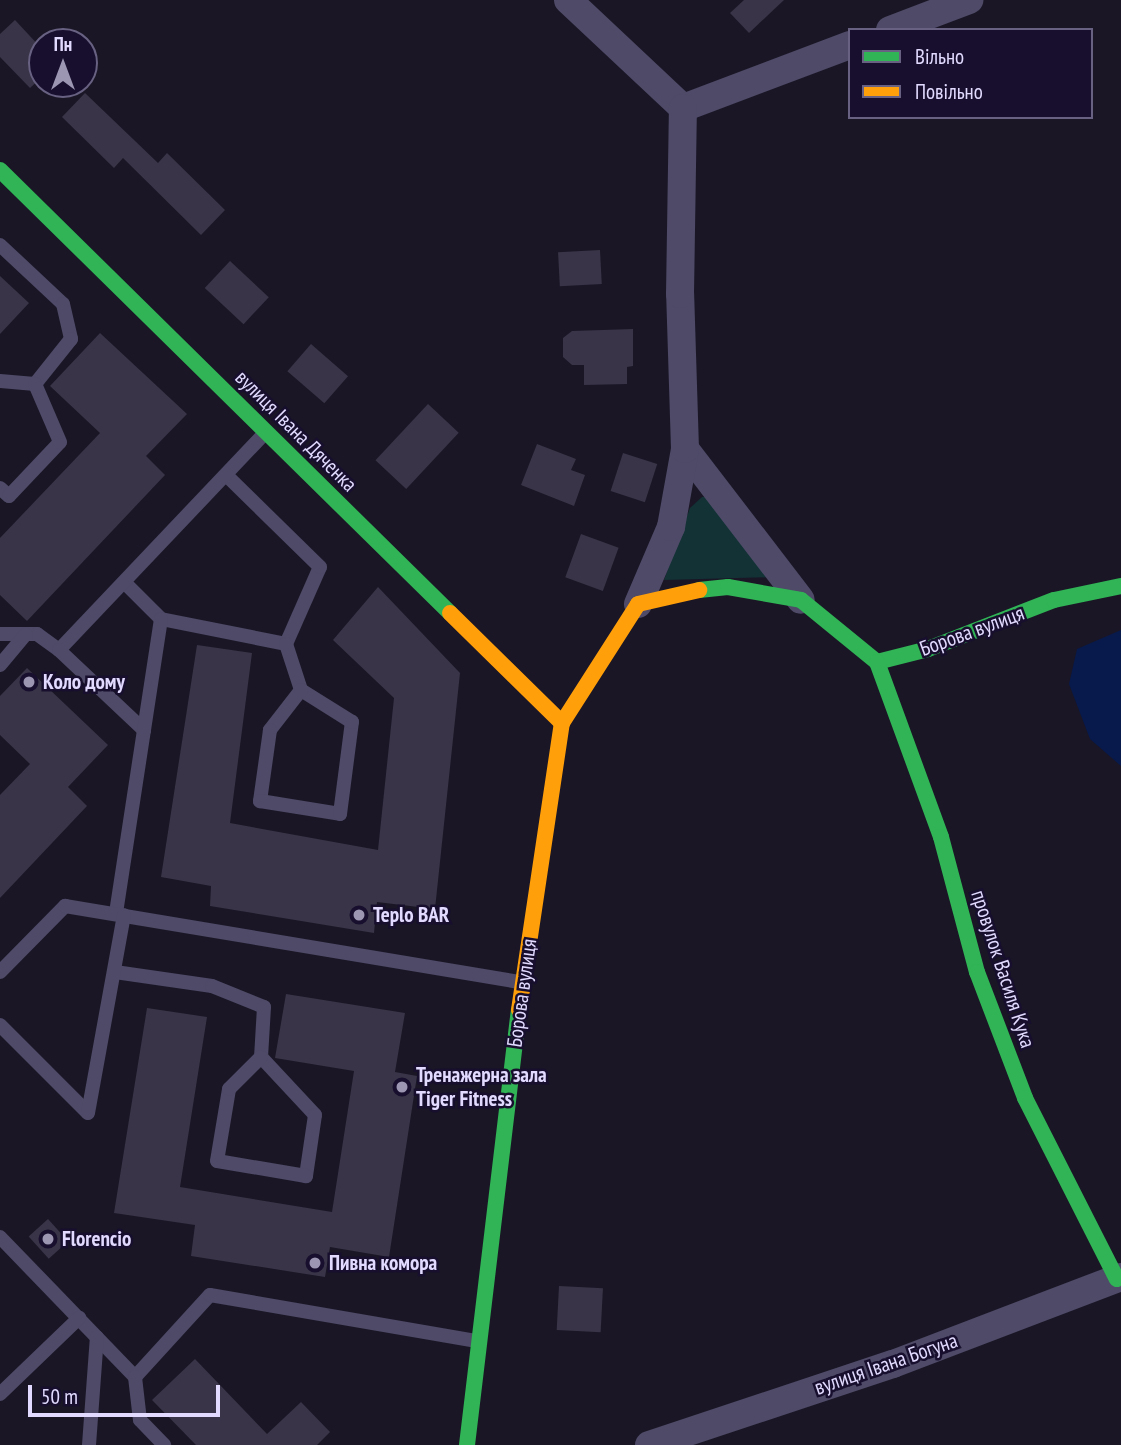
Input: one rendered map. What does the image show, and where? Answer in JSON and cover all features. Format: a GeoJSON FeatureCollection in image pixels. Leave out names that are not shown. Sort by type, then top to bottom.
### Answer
{"type":"FeatureCollection","features":[{"type":"Feature","properties":{"kind":"street"},"geometry":{"type":"LineString","coordinates":[[568,0],[683,108],[848,46]]}},
{"type":"Feature","properties":{"kind":"street"},"geometry":{"type":"LineString","coordinates":[[895,28],[969,0]]}},
{"type":"Feature","properties":{"kind":"street","name":"Борова вулиця"},"geometry":{"type":"LineString","coordinates":[[467,1445],[522,982],[562,723],[638,604],[671,527],[685,449],[680,294],[683,108]]}},
{"type":"Feature","properties":{"kind":"street","name":"вулиця Івана Дяченка"},"geometry":{"type":"LineString","coordinates":[[3,178],[267,431],[562,723]]}},
{"type":"Feature","properties":{"kind":"street"},"geometry":{"type":"LineString","coordinates":[[685,449],[801,600],[877,662]]}},
{"type":"Feature","properties":{"kind":"street","name":"Борова вулиця"},"geometry":{"type":"LineString","coordinates":[[877,662],[928,649],[1055,600],[1121,586]]}},
{"type":"Feature","properties":{"kind":"street"},"geometry":{"type":"LineString","coordinates":[[638,604],[672,593],[728,587],[801,600]]}},
{"type":"Feature","properties":{"kind":"street","name":"провулок Василя Кука"},"geometry":{"type":"LineString","coordinates":[[877,662],[941,837],[977,972],[1025,1098],[1119,1278]]}},
{"type":"Feature","properties":{"kind":"street","name":"вулиця Івана Богуна"},"geometry":{"type":"LineString","coordinates":[[649,1445],[893,1364],[1119,1278]]}},
{"type":"Feature","properties":{"kind":"lane"},"geometry":{"type":"LineString","coordinates":[[0,245],[64,304],[71,339],[35,384]]}},
{"type":"Feature","properties":{"kind":"lane"},"geometry":{"type":"LineString","coordinates":[[0,381],[35,384]]}},
{"type":"Feature","properties":{"kind":"lane"},"geometry":{"type":"LineString","coordinates":[[0,488],[9,496],[60,442],[35,384]]}},
{"type":"Feature","properties":{"kind":"lane"},"geometry":{"type":"LineString","coordinates":[[59,650],[267,431]]}},
{"type":"Feature","properties":{"kind":"lane"},"geometry":{"type":"LineString","coordinates":[[227,476],[320,567],[286,644],[301,690],[352,722],[340,814],[260,801],[270,730],[301,690]]}},
{"type":"Feature","properties":{"kind":"lane"},"geometry":{"type":"LineString","coordinates":[[125,583],[161,619],[286,644]]}},
{"type":"Feature","properties":{"kind":"lane"},"geometry":{"type":"LineString","coordinates":[[0,1025],[88,1113],[115,972],[144,730],[161,619]]}},
{"type":"Feature","properties":{"kind":"lane"},"geometry":{"type":"LineString","coordinates":[[0,634],[37,634],[59,650],[144,730]]}},
{"type":"Feature","properties":{"kind":"lane"},"geometry":{"type":"LineString","coordinates":[[0,664],[26,634]]}},
{"type":"Feature","properties":{"kind":"lane"},"geometry":{"type":"LineString","coordinates":[[0,972],[65,906],[522,982]]}},
{"type":"Feature","properties":{"kind":"lane"},"geometry":{"type":"LineString","coordinates":[[115,972],[212,986],[264,1007],[261,1057],[229,1088],[217,1161],[306,1176],[315,1115],[261,1057]]}},
{"type":"Feature","properties":{"kind":"lane"},"geometry":{"type":"LineString","coordinates":[[0,1237],[135,1377],[140,1420],[164,1445]]}},
{"type":"Feature","properties":{"kind":"lane"},"geometry":{"type":"LineString","coordinates":[[135,1377],[210,1295],[478,1341]]}},
{"type":"Feature","properties":{"kind":"lane"},"geometry":{"type":"LineString","coordinates":[[0,1394],[79,1318]]}},
{"type":"Feature","properties":{"kind":"lane"},"geometry":{"type":"LineString","coordinates":[[89,1445],[97,1337]]}},
{"type":"Feature","properties":{"kind":"green space"},"geometry":{"type":"Polygon","coordinates":[[[702,497],[710,497],[776,577],[664,580],[690,508],[702,497]]]}},
{"type":"Feature","properties":{"kind":"water"},"geometry":{"type":"Polygon","coordinates":[[[1121,630],[1121,766],[1090,739],[1069,684],[1077,649],[1121,630]]]}},
{"type":"Feature","properties":{"kind":"building"},"geometry":{"type":"Polygon","coordinates":[[[744,0],[784,0],[749,33],[730,13],[744,0]]]}},
{"type":"Feature","properties":{"kind":"building"},"geometry":{"type":"Polygon","coordinates":[[[15,20],[28,34],[28,86],[0,57],[0,34],[15,20]]]}},
{"type":"Feature","properties":{"kind":"building"},"geometry":{"type":"Polygon","coordinates":[[[80,98],[90,98],[158,163],[167,153],[225,210],[201,235],[123,158],[114,168],[62,117],[80,98]]]}},
{"type":"Feature","properties":{"kind":"building"},"geometry":{"type":"Polygon","coordinates":[[[600,250],[602,284],[560,286],[558,252],[600,250]]]}},
{"type":"Feature","properties":{"kind":"building"},"geometry":{"type":"Polygon","coordinates":[[[230,261],[269,297],[244,324],[205,288],[230,261]]]}},
{"type":"Feature","properties":{"kind":"building"},"geometry":{"type":"Polygon","coordinates":[[[0,276],[29,303],[0,334],[0,276]]]}},
{"type":"Feature","properties":{"kind":"building"},"geometry":{"type":"Polygon","coordinates":[[[633,329],[633,366],[627,367],[627,384],[584,385],[584,365],[572,365],[563,357],[563,338],[572,331],[633,329]]]}},
{"type":"Feature","properties":{"kind":"building"},"geometry":{"type":"Polygon","coordinates":[[[100,333],[187,414],[146,456],[165,475],[27,621],[0,595],[0,538],[100,433],[50,386],[100,333]]]}},
{"type":"Feature","properties":{"kind":"building"},"geometry":{"type":"Polygon","coordinates":[[[311,344],[348,376],[324,403],[287,371],[311,344]]]}},
{"type":"Feature","properties":{"kind":"building"},"geometry":{"type":"Polygon","coordinates":[[[428,404],[459,433],[406,489],[375,460],[428,404]]]}},
{"type":"Feature","properties":{"kind":"building"},"geometry":{"type":"Polygon","coordinates":[[[537,444],[576,459],[571,470],[585,475],[574,506],[521,485],[537,444]]]}},
{"type":"Feature","properties":{"kind":"building"},"geometry":{"type":"Polygon","coordinates":[[[623,453],[657,464],[645,502],[611,491],[623,453]]]}},
{"type":"Feature","properties":{"kind":"building"},"geometry":{"type":"Polygon","coordinates":[[[581,534],[619,548],[603,591],[565,577],[581,534]]]}},
{"type":"Feature","properties":{"kind":"building"},"geometry":{"type":"Polygon","coordinates":[[[378,587],[460,673],[435,909],[377,902],[374,933],[210,906],[211,886],[161,877],[197,645],[252,653],[230,823],[378,850],[394,698],[333,640],[378,587]]]}},
{"type":"Feature","properties":{"kind":"building"},"geometry":{"type":"Polygon","coordinates":[[[27,668],[108,745],[68,787],[87,806],[0,898],[0,795],[30,764],[0,735],[0,696],[27,668]]]}},
{"type":"Feature","properties":{"kind":"building"},"geometry":{"type":"Polygon","coordinates":[[[286,994],[405,1013],[395,1072],[417,1076],[389,1257],[330,1247],[325,1277],[191,1256],[195,1225],[114,1213],[147,1008],[207,1017],[180,1187],[332,1212],[354,1071],[275,1058],[286,994]]]}},
{"type":"Feature","properties":{"kind":"building","name":"Florencio"},"geometry":{"type":"Polygon","coordinates":[[[48,1219],[68,1241],[49,1259],[29,1236],[48,1219]]]}},
{"type":"Feature","properties":{"kind":"building"},"geometry":{"type":"Polygon","coordinates":[[[559,1286],[603,1288],[601,1332],[557,1330],[559,1286]]]}},
{"type":"Feature","properties":{"kind":"building"},"geometry":{"type":"Polygon","coordinates":[[[195,1359],[267,1434],[301,1402],[330,1432],[317,1445],[196,1445],[152,1400],[195,1359]]]}},
{"type":"Feature","properties":{"kind":"traffic: fast"},"geometry":{"type":"LineString","coordinates":[[0,170],[450,613]]}},
{"type":"Feature","properties":{"kind":"traffic: fast"},"geometry":{"type":"LineString","coordinates":[[699,590],[728,587],[801,600],[877,662],[928,649],[1054,600],[1121,586]]}},
{"type":"Feature","properties":{"kind":"traffic: fast"},"geometry":{"type":"LineString","coordinates":[[877,662],[941,837],[977,972],[1025,1098],[1117,1279]]}},
{"type":"Feature","properties":{"kind":"traffic: fast"},"geometry":{"type":"LineString","coordinates":[[467,1445],[519,1010]]}},
{"type":"Feature","properties":{"kind":"traffic: slow"},"geometry":{"type":"LineString","coordinates":[[519,1010],[562,723],[638,604],[699,590]]}},
{"type":"Feature","properties":{"kind":"traffic: slow"},"geometry":{"type":"LineString","coordinates":[[450,613],[562,723]]}},
{"type":"Feature","properties":{"kind":"place","name":"Коло дому"},"geometry":{"type":"Point","coordinates":[29,682]}},
{"type":"Feature","properties":{"kind":"place","name":"Teplo BAR"},"geometry":{"type":"Point","coordinates":[359,915]}},
{"type":"Feature","properties":{"kind":"place","name":"Тренажерна зала Tiger Fitness"},"geometry":{"type":"Point","coordinates":[402,1087]}},
{"type":"Feature","properties":{"kind":"place","name":"Florencio"},"geometry":{"type":"Point","coordinates":[48,1239]}},
{"type":"Feature","properties":{"kind":"place","name":"Пивна комора"},"geometry":{"type":"Point","coordinates":[315,1263]}}]}
